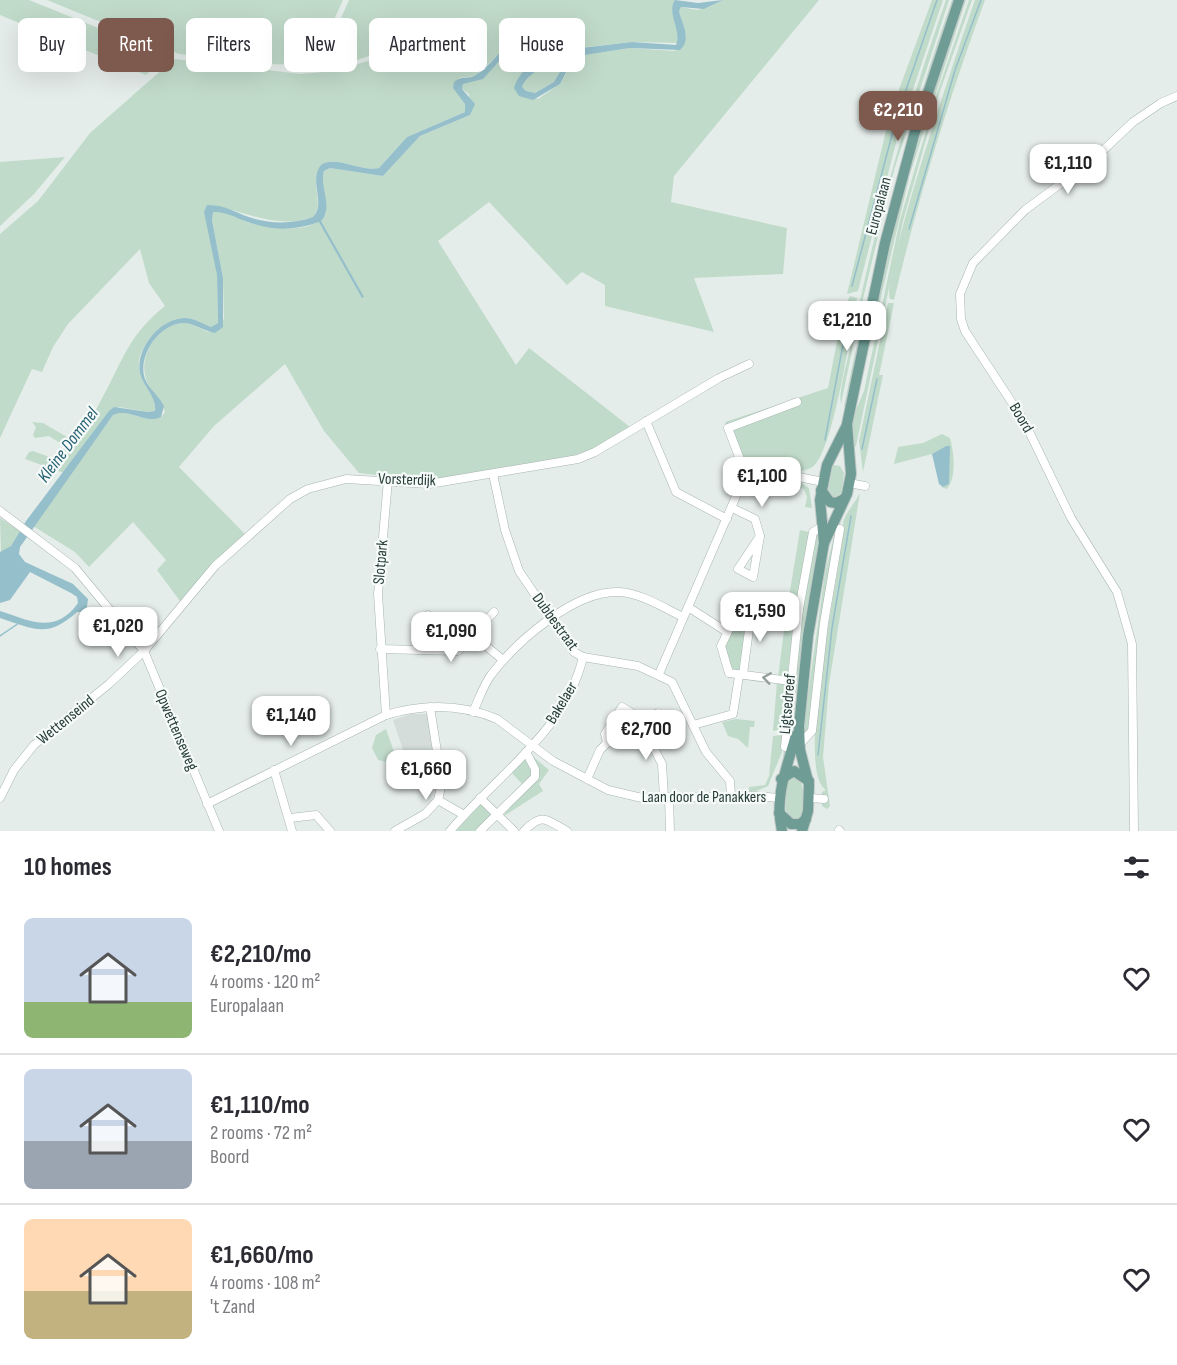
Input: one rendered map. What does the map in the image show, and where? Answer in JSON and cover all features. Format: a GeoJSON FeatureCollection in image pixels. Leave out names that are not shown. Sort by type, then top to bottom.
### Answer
{"type":"FeatureCollection","features":[{"type":"Feature","properties":{"kind":"main road","name":"Europalaan"},"geometry":{"type":"LineString","coordinates":[[850,479],[847,424],[873,294],[903,171],[959,0]]}},
{"type":"Feature","properties":{"kind":"main road","name":"Europalaan"},"geometry":{"type":"LineString","coordinates":[[822,486],[827,465],[847,424]]}},
{"type":"Feature","properties":{"kind":"main road"},"geometry":{"type":"LineString","coordinates":[[824,543],[844,499],[850,479],[842,461],[836,460],[827,465]]}},
{"type":"Feature","properties":{"kind":"main road"},"geometry":{"type":"LineString","coordinates":[[822,486],[831,502],[844,499]]}},
{"type":"Feature","properties":{"kind":"main road"},"geometry":{"type":"LineString","coordinates":[[802,831],[809,798],[809,781],[800,744],[799,726],[808,636],[824,543],[822,486]]}},
{"type":"Feature","properties":{"kind":"main road"},"geometry":{"type":"LineString","coordinates":[[782,831],[779,813],[781,779],[799,726]]}},
{"type":"Feature","properties":{"kind":"main road"},"geometry":{"type":"LineString","coordinates":[[781,779],[794,771],[809,781]]}},
{"type":"Feature","properties":{"kind":"main road"},"geometry":{"type":"LineString","coordinates":[[779,813],[791,824],[800,824],[806,819]]}},
{"type":"Feature","properties":{"kind":"street","name":"Boord"},"geometry":{"type":"LineString","coordinates":[[1134,831],[1132,644],[1117,592],[1071,518],[1024,420],[965,331],[961,319],[960,294],[973,263],[1025,210],[1094,159],[1133,122],[1161,103],[1177,96]]}},
{"type":"Feature","properties":{"kind":"street","name":"Vorsterdijk"},"geometry":{"type":"LineString","coordinates":[[144,651],[215,566],[290,498],[308,489],[346,479],[429,484],[578,459],[595,452],[719,378],[749,364]]}},
{"type":"Feature","properties":{"kind":"street"},"geometry":{"type":"LineString","coordinates":[[747,471],[741,462],[728,428],[797,402]]}},
{"type":"Feature","properties":{"kind":"street"},"geometry":{"type":"LineString","coordinates":[[646,421],[676,492],[727,519]]}},
{"type":"Feature","properties":{"kind":"street"},"geometry":{"type":"LineString","coordinates":[[659,674],[747,471],[755,468],[822,486]]}},
{"type":"Feature","properties":{"kind":"street","name":"Dubbestraat"},"geometry":{"type":"LineString","coordinates":[[493,474],[505,530],[519,571],[574,652],[583,657],[628,663],[659,674],[676,687],[706,752],[730,781],[731,796]]}},
{"type":"Feature","properties":{"kind":"street"},"geometry":{"type":"LineString","coordinates":[[850,479],[865,486]]}},
{"type":"Feature","properties":{"kind":"street","name":"Slotpark"},"geometry":{"type":"LineString","coordinates":[[386,715],[378,594],[388,480]]}},
{"type":"Feature","properties":{"kind":"street"},"geometry":{"type":"LineString","coordinates":[[732,508],[755,519],[760,536],[753,578],[738,569],[760,536]]}},
{"type":"Feature","properties":{"kind":"street","name":"Opwettenseweg"},"geometry":{"type":"LineString","coordinates":[[0,511],[75,568],[144,651],[219,831]]}},
{"type":"Feature","properties":{"kind":"street","name":"Ligtsedreef"},"geometry":{"type":"LineString","coordinates":[[785,747],[799,609],[813,532],[824,525]]}},
{"type":"Feature","properties":{"kind":"street"},"geometry":{"type":"LineString","coordinates":[[800,744],[812,731],[824,623],[840,529]]}},
{"type":"Feature","properties":{"kind":"street"},"geometry":{"type":"LineString","coordinates":[[473,712],[482,691],[503,660],[522,641],[551,620],[594,595],[606,592],[632,595],[683,616]]}},
{"type":"Feature","properties":{"kind":"street"},"geometry":{"type":"LineString","coordinates":[[688,607],[727,632]]}},
{"type":"Feature","properties":{"kind":"street"},"geometry":{"type":"LineString","coordinates":[[790,681],[729,673],[721,646],[740,608],[786,613],[799,609]]}},
{"type":"Feature","properties":{"kind":"street"},"geometry":{"type":"LineString","coordinates":[[693,725],[733,714],[752,608]]}},
{"type":"Feature","properties":{"kind":"street"},"geometry":{"type":"LineString","coordinates":[[380,649],[458,651],[494,612]]}},
{"type":"Feature","properties":{"kind":"street"},"geometry":{"type":"LineString","coordinates":[[425,649],[428,615]]}},
{"type":"Feature","properties":{"kind":"street"},"geometry":{"type":"LineString","coordinates":[[474,636],[503,660]]}},
{"type":"Feature","properties":{"kind":"street","name":"Wettenseind"},"geometry":{"type":"LineString","coordinates":[[0,798],[14,770],[34,746],[109,684],[144,651]]}},
{"type":"Feature","properties":{"kind":"street","name":"Bakelaer"},"geometry":{"type":"LineString","coordinates":[[450,831],[533,745],[562,710],[572,692],[583,657]]}},
{"type":"Feature","properties":{"kind":"street"},"geometry":{"type":"LineString","coordinates":[[395,831],[425,814],[438,800],[442,783],[430,706]]}},
{"type":"Feature","properties":{"kind":"street","name":"Laan door de Panakkers"},"geometry":{"type":"LineString","coordinates":[[207,804],[386,715],[430,706],[473,712],[497,719],[553,760],[587,780],[608,790],[630,796],[779,798]]}},
{"type":"Feature","properties":{"kind":"street"},"geometry":{"type":"LineString","coordinates":[[607,743],[604,734],[622,707],[638,717],[662,764],[670,831]]}},
{"type":"Feature","properties":{"kind":"street"},"geometry":{"type":"LineString","coordinates":[[587,780],[600,750],[607,743],[658,713]]}},
{"type":"Feature","properties":{"kind":"street"},"geometry":{"type":"LineString","coordinates":[[480,831],[535,777],[535,769],[526,752]]}},
{"type":"Feature","properties":{"kind":"street"},"geometry":{"type":"LineString","coordinates":[[274,770],[292,831]]}},
{"type":"Feature","properties":{"kind":"street"},"geometry":{"type":"LineString","coordinates":[[480,798],[514,831]]}},
{"type":"Feature","properties":{"kind":"street"},"geometry":{"type":"LineString","coordinates":[[809,798],[824,799]]}},
{"type":"Feature","properties":{"kind":"street"},"geometry":{"type":"LineString","coordinates":[[438,800],[464,815]]}},
{"type":"Feature","properties":{"kind":"street"},"geometry":{"type":"LineString","coordinates":[[290,818],[316,815],[330,831]]}},
{"type":"Feature","properties":{"kind":"street"},"geometry":{"type":"LineString","coordinates":[[524,831],[535,820],[543,818],[567,831]]}},
{"type":"Feature","properties":{"kind":"shaded area"},"geometry":{"type":"Polygon","coordinates":[[[411,714],[428,714],[434,756],[409,767],[393,720],[411,714]]]}},
{"type":"Feature","properties":{"kind":"green space"},"geometry":{"type":"Polygon","coordinates":[[[0,0],[29,0],[74,18],[18,18],[18,22],[0,15],[0,0]]]}},
{"type":"Feature","properties":{"kind":"green space"},"geometry":{"type":"Polygon","coordinates":[[[47,0],[343,0],[335,18],[284,18],[284,64],[272,64],[272,18],[186,18],[186,55],[174,52],[174,18],[98,18],[98,21],[47,0]]]}},
{"type":"Feature","properties":{"kind":"green space"},"geometry":{"type":"Polygon","coordinates":[[[349,0],[675,0],[678,43],[632,42],[585,48],[585,18],[499,18],[499,54],[487,65],[487,18],[369,18],[369,56],[357,60],[357,18],[341,18],[349,0]]]}},
{"type":"Feature","properties":{"kind":"green space"},"geometry":{"type":"Polygon","coordinates":[[[723,0],[819,0],[674,176],[671,202],[787,228],[783,274],[694,278],[714,332],[605,306],[605,285],[582,272],[567,285],[489,202],[438,241],[516,365],[529,348],[630,427],[593,449],[572,456],[489,471],[426,481],[359,473],[324,431],[285,364],[214,426],[179,467],[245,534],[216,561],[180,601],[157,570],[166,560],[133,522],[89,567],[75,552],[33,526],[113,415],[125,413],[155,419],[161,417],[165,412],[148,385],[144,367],[148,349],[159,335],[166,329],[182,323],[209,332],[224,319],[223,278],[212,220],[213,212],[229,214],[249,223],[273,227],[293,228],[312,225],[326,214],[322,178],[324,171],[330,168],[383,176],[420,136],[470,115],[469,94],[462,89],[463,83],[483,76],[499,62],[499,72],[523,72],[514,88],[538,99],[560,84],[567,72],[585,72],[585,55],[630,48],[675,51],[686,36],[679,11],[681,7],[697,10],[723,0]]]}},
{"type":"Feature","properties":{"kind":"green space"},"geometry":{"type":"Polygon","coordinates":[[[932,0],[943,0],[899,131],[858,291],[847,294],[890,114],[932,0]]]}},
{"type":"Feature","properties":{"kind":"green space"},"geometry":{"type":"Polygon","coordinates":[[[946,0],[949,0],[894,170],[861,307],[841,404],[844,375],[881,214],[904,128],[946,0]]]}},
{"type":"Feature","properties":{"kind":"green space"},"geometry":{"type":"Polygon","coordinates":[[[952,0],[956,0],[941,40],[848,407],[844,406],[891,201],[919,100],[952,0]]]}},
{"type":"Feature","properties":{"kind":"green space"},"geometry":{"type":"Polygon","coordinates":[[[962,0],[966,0],[910,174],[857,399],[873,309],[906,173],[962,0]]]}},
{"type":"Feature","properties":{"kind":"green space"},"geometry":{"type":"Polygon","coordinates":[[[969,0],[972,0],[938,97],[903,221],[856,446],[852,450],[851,422],[864,391],[900,220],[936,96],[969,0]]]}},
{"type":"Feature","properties":{"kind":"green space"},"geometry":{"type":"Polygon","coordinates":[[[975,0],[985,0],[935,148],[894,300],[890,299],[890,282],[909,205],[975,0]]]}},
{"type":"Feature","properties":{"kind":"green space"},"geometry":{"type":"Polygon","coordinates":[[[86,23],[98,28],[98,55],[86,50],[86,23]]]}},
{"type":"Feature","properties":{"kind":"green space"},"geometry":{"type":"Polygon","coordinates":[[[174,59],[186,60],[186,72],[272,71],[301,74],[357,72],[357,64],[369,61],[369,72],[480,72],[476,76],[459,78],[457,92],[465,104],[465,112],[407,137],[379,168],[372,169],[335,162],[322,164],[316,177],[318,205],[313,217],[285,222],[207,205],[217,274],[218,323],[211,327],[191,319],[177,319],[160,328],[147,343],[139,360],[139,368],[154,400],[155,411],[119,407],[101,422],[64,473],[25,459],[29,452],[33,451],[55,459],[65,446],[49,436],[35,438],[33,435],[36,427],[32,422],[43,423],[74,441],[97,407],[134,339],[152,317],[165,306],[149,283],[140,249],[68,324],[53,347],[42,372],[32,369],[0,438],[0,234],[38,201],[90,133],[159,72],[174,72],[174,59]]]}},
{"type":"Feature","properties":{"kind":"green space"},"geometry":{"type":"Polygon","coordinates":[[[534,72],[560,72],[554,82],[535,93],[526,91],[522,87],[534,72]]]}},
{"type":"Feature","properties":{"kind":"green space"},"geometry":{"type":"Polygon","coordinates":[[[65,157],[34,194],[0,226],[0,162],[65,157]]]}},
{"type":"Feature","properties":{"kind":"green space"},"geometry":{"type":"Polygon","coordinates":[[[850,296],[857,298],[846,362],[834,417],[819,459],[811,468],[804,470],[782,471],[752,465],[744,472],[725,422],[828,388],[839,331],[834,327],[850,296]]]}},
{"type":"Feature","properties":{"kind":"green space"},"geometry":{"type":"Polygon","coordinates":[[[888,303],[894,303],[879,375],[883,375],[863,472],[859,441],[888,303]]]}},
{"type":"Feature","properties":{"kind":"green space"},"geometry":{"type":"Polygon","coordinates":[[[942,434],[950,438],[953,458],[952,478],[947,489],[941,487],[949,484],[949,455],[946,446],[932,454],[894,464],[898,447],[923,443],[942,434]]]}},
{"type":"Feature","properties":{"kind":"green space"},"geometry":{"type":"Polygon","coordinates":[[[833,465],[840,466],[844,473],[842,493],[834,498],[828,490],[833,465]]]}},
{"type":"Feature","properties":{"kind":"green space"},"geometry":{"type":"Polygon","coordinates":[[[774,475],[794,478],[809,488],[812,508],[805,507],[807,497],[804,489],[773,479],[774,475]]]}},
{"type":"Feature","properties":{"kind":"green space"},"geometry":{"type":"Polygon","coordinates":[[[860,493],[829,684],[823,757],[830,806],[827,809],[822,806],[822,792],[826,790],[817,774],[815,746],[817,707],[844,521],[860,493]]]}},
{"type":"Feature","properties":{"kind":"green space"},"geometry":{"type":"Polygon","coordinates":[[[839,515],[843,516],[839,526],[810,730],[802,737],[825,573],[839,515]]]}},
{"type":"Feature","properties":{"kind":"green space"},"geometry":{"type":"Polygon","coordinates":[[[0,518],[20,531],[11,546],[1,554],[0,518]]]}},
{"type":"Feature","properties":{"kind":"green space"},"geometry":{"type":"Polygon","coordinates":[[[800,530],[809,532],[796,606],[787,609],[800,530]]]}},
{"type":"Feature","properties":{"kind":"green space"},"geometry":{"type":"Polygon","coordinates":[[[822,531],[806,613],[787,759],[783,758],[804,596],[816,535],[822,531]]]}},
{"type":"Feature","properties":{"kind":"green space"},"geometry":{"type":"Polygon","coordinates":[[[740,611],[748,611],[740,671],[732,671],[723,647],[740,611]]]}},
{"type":"Feature","properties":{"kind":"green space"},"geometry":{"type":"Polygon","coordinates":[[[795,613],[787,678],[778,677],[786,615],[795,613]]]}},
{"type":"Feature","properties":{"kind":"green space"},"geometry":{"type":"Polygon","coordinates":[[[777,682],[786,683],[782,729],[773,731],[777,682]]]}},
{"type":"Feature","properties":{"kind":"green space"},"geometry":{"type":"Polygon","coordinates":[[[624,711],[633,716],[636,722],[610,738],[609,735],[624,711]]]}},
{"type":"Feature","properties":{"kind":"green space"},"geometry":{"type":"Polygon","coordinates":[[[736,719],[755,721],[754,727],[750,727],[748,748],[738,739],[728,736],[722,722],[736,719]]]}},
{"type":"Feature","properties":{"kind":"green space"},"geometry":{"type":"Polygon","coordinates":[[[386,729],[397,760],[390,763],[378,760],[372,748],[376,735],[386,729]]]}},
{"type":"Feature","properties":{"kind":"green space"},"geometry":{"type":"Polygon","coordinates":[[[782,735],[782,752],[768,786],[749,794],[749,787],[765,785],[769,776],[773,736],[782,735]]]}},
{"type":"Feature","properties":{"kind":"green space"},"geometry":{"type":"Polygon","coordinates":[[[529,753],[549,770],[539,784],[543,791],[504,816],[506,807],[536,779],[529,753]]]}},
{"type":"Feature","properties":{"kind":"green space"},"geometry":{"type":"Polygon","coordinates":[[[526,755],[534,773],[524,786],[510,771],[526,755]]]}},
{"type":"Feature","properties":{"kind":"green space"},"geometry":{"type":"Polygon","coordinates":[[[792,777],[800,780],[803,789],[803,806],[798,819],[790,819],[786,810],[785,783],[792,777]]]}},
{"type":"Feature","properties":{"kind":"green space"},"geometry":{"type":"Polygon","coordinates":[[[481,802],[494,813],[476,831],[452,831],[481,802]]]}},
{"type":"Feature","properties":{"kind":"water"},"geometry":{"type":"Polygon","coordinates":[[[675,0],[698,3],[723,0],[704,9],[681,7],[679,11],[686,36],[684,46],[680,50],[630,48],[585,55],[585,48],[632,42],[676,45],[677,33],[673,5],[675,0]]]}},
{"type":"Feature","properties":{"kind":"water"},"geometry":{"type":"Polygon","coordinates":[[[499,54],[499,61],[483,79],[463,84],[462,89],[475,104],[470,115],[420,136],[383,176],[330,168],[324,171],[326,210],[321,221],[364,297],[362,298],[319,222],[300,227],[273,228],[225,213],[213,212],[212,220],[223,278],[223,327],[215,333],[183,323],[174,325],[158,335],[147,351],[143,370],[147,383],[164,406],[161,417],[149,419],[125,413],[113,415],[20,547],[19,554],[25,562],[73,584],[88,599],[87,607],[57,626],[48,629],[31,628],[0,618],[0,611],[32,621],[51,622],[69,613],[78,603],[77,597],[71,593],[30,572],[10,600],[0,603],[0,552],[11,546],[26,521],[109,411],[114,407],[155,411],[154,401],[140,373],[139,364],[141,354],[151,336],[158,329],[176,319],[192,319],[211,327],[218,323],[217,275],[204,212],[207,205],[230,209],[251,218],[269,222],[296,221],[313,217],[318,205],[316,177],[322,164],[335,162],[372,169],[379,168],[407,137],[465,112],[465,104],[453,88],[454,82],[480,72],[487,72],[487,66],[499,54]]]}},
{"type":"Feature","properties":{"kind":"water"},"geometry":{"type":"Polygon","coordinates":[[[523,72],[535,72],[522,87],[526,91],[535,93],[554,82],[560,72],[566,72],[560,84],[533,100],[519,96],[514,88],[523,72]]]}},
{"type":"Feature","properties":{"kind":"water"},"geometry":{"type":"Polygon","coordinates":[[[950,446],[949,484],[943,487],[939,484],[932,454],[950,446]]]}},
{"type":"Feature","properties":{"kind":"waterway"},"geometry":{"type":"LineString","coordinates":[[852,286],[897,116],[937,0]]}},
{"type":"Feature","properties":{"kind":"waterway"},"geometry":{"type":"LineString","coordinates":[[909,229],[955,70],[981,0]]}},
{"type":"Feature","properties":{"kind":"waterway"},"geometry":{"type":"LineString","coordinates":[[825,440],[849,313]]}},
{"type":"Feature","properties":{"kind":"waterway"},"geometry":{"type":"LineString","coordinates":[[862,449],[877,379]]}},
{"type":"Feature","properties":{"kind":"waterway"},"geometry":{"type":"LineString","coordinates":[[818,755],[832,628],[851,516]]}},
{"type":"Feature","properties":{"kind":"waterway"},"geometry":{"type":"LineString","coordinates":[[0,636],[19,623]]}},
{"type":"Feature","properties":{"kind":"water label","name":"Kleine Dommel"},"geometry":{"type":"Point","coordinates":[68,445]}}]}
